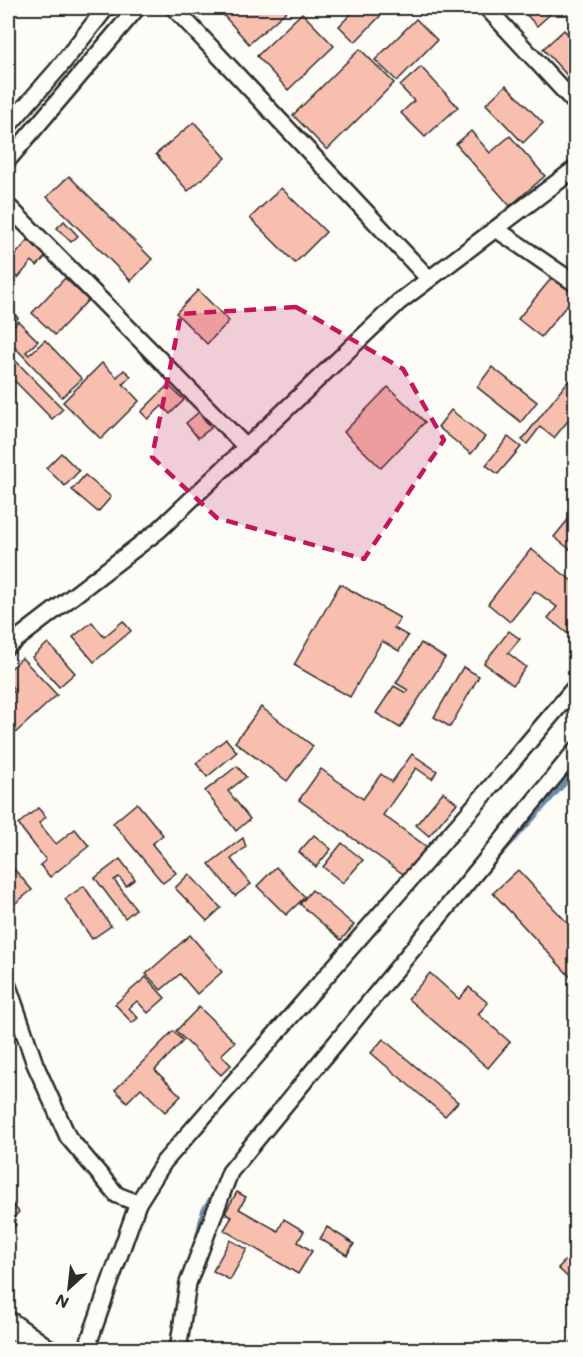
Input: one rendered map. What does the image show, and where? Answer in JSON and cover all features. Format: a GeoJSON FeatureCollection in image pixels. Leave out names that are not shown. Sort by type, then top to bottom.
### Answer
{"type":"FeatureCollection","features":[{"type":"Feature","properties":{"kind":"street"},"geometry":{"type":"LineString","coordinates":[[8,126],[57,70],[105,8]]}},
{"type":"Feature","properties":{"kind":"street"},"geometry":{"type":"LineString","coordinates":[[8,160],[137,8]]}},
{"type":"Feature","properties":{"kind":"street"},"geometry":{"type":"LineString","coordinates":[[174,8],[429,279]]}},
{"type":"Feature","properties":{"kind":"street"},"geometry":{"type":"LineString","coordinates":[[487,8],[576,104]]}},
{"type":"Feature","properties":{"kind":"street"},"geometry":{"type":"LineString","coordinates":[[8,646],[159,530],[399,302],[576,168]]}},
{"type":"Feature","properties":{"kind":"street"},"geometry":{"type":"LineString","coordinates":[[8,206],[246,447]]}},
{"type":"Feature","properties":{"kind":"street"},"geometry":{"type":"LineString","coordinates":[[496,229],[576,284]]}},
{"type":"Feature","properties":{"kind":"street"},"geometry":{"type":"LineString","coordinates":[[86,1350],[138,1203],[164,1162],[576,686]]}},
{"type":"Feature","properties":{"kind":"street"},"geometry":{"type":"LineString","coordinates":[[178,1350],[188,1283],[230,1172],[576,750]]}},
{"type":"Feature","properties":{"kind":"street"},"geometry":{"type":"LineString","coordinates":[[8,986],[35,1064],[68,1137],[117,1195],[138,1203]]}},
{"type":"Feature","properties":{"kind":"street"},"geometry":{"type":"LineString","coordinates":[[8,1323],[46,1350]]}},
{"type":"Feature","properties":{"kind":"highlighted area"},"geometry":{"type":"Polygon","coordinates":[[[296,307],[403,369],[444,440],[364,559],[217,518],[152,457],[181,314],[296,307]]]}},
{"type":"Feature","properties":{"kind":"building"},"geometry":{"type":"Polygon","coordinates":[[[221,8],[290,8],[249,44],[219,10],[221,8]]]}},
{"type":"Feature","properties":{"kind":"building"},"geometry":{"type":"Polygon","coordinates":[[[357,8],[388,8],[355,42],[339,26],[357,8]]]}},
{"type":"Feature","properties":{"kind":"building"},"geometry":{"type":"Polygon","coordinates":[[[520,8],[555,8],[556,9],[537,26],[520,8]]]}},
{"type":"Feature","properties":{"kind":"building"},"geometry":{"type":"Polygon","coordinates":[[[302,13],[334,46],[288,90],[257,56],[302,13]]]}},
{"type":"Feature","properties":{"kind":"building"},"geometry":{"type":"Polygon","coordinates":[[[416,19],[437,40],[397,81],[375,60],[416,19]]]}},
{"type":"Feature","properties":{"kind":"building"},"geometry":{"type":"Polygon","coordinates":[[[564,30],[576,43],[576,85],[543,49],[564,30]]]}},
{"type":"Feature","properties":{"kind":"building"},"geometry":{"type":"Polygon","coordinates":[[[360,49],[394,83],[327,150],[293,115],[360,49]]]}},
{"type":"Feature","properties":{"kind":"building"},"geometry":{"type":"Polygon","coordinates":[[[421,67],[458,107],[425,137],[401,113],[414,101],[400,86],[421,67]]]}},
{"type":"Feature","properties":{"kind":"building"},"geometry":{"type":"Polygon","coordinates":[[[506,85],[543,123],[523,143],[486,104],[506,85]]]}},
{"type":"Feature","properties":{"kind":"building"},"geometry":{"type":"Polygon","coordinates":[[[194,122],[226,158],[188,191],[156,154],[194,122]]]}},
{"type":"Feature","properties":{"kind":"building"},"geometry":{"type":"Polygon","coordinates":[[[471,131],[490,153],[510,136],[545,176],[510,206],[456,144],[471,131]]]}},
{"type":"Feature","properties":{"kind":"building"},"geometry":{"type":"Polygon","coordinates":[[[69,176],[152,259],[131,281],[47,197],[69,176]]]}},
{"type":"Feature","properties":{"kind":"building"},"geometry":{"type":"Polygon","coordinates":[[[281,188],[326,232],[295,263],[250,218],[281,188]]]}},
{"type":"Feature","properties":{"kind":"building"},"geometry":{"type":"Polygon","coordinates":[[[64,221],[78,236],[71,242],[57,228],[64,221]]]}},
{"type":"Feature","properties":{"kind":"building"},"geometry":{"type":"Polygon","coordinates":[[[30,238],[48,254],[37,266],[32,261],[18,278],[8,269],[8,263],[30,238]]]}},
{"type":"Feature","properties":{"kind":"building"},"geometry":{"type":"Polygon","coordinates":[[[554,275],[576,294],[541,337],[518,319],[554,275]]]}},
{"type":"Feature","properties":{"kind":"building"},"geometry":{"type":"Polygon","coordinates":[[[65,278],[88,300],[55,335],[32,313],[65,278]]]}},
{"type":"Feature","properties":{"kind":"building"},"geometry":{"type":"Polygon","coordinates":[[[198,290],[229,321],[207,344],[176,313],[198,290]]]}},
{"type":"Feature","properties":{"kind":"building"},"geometry":{"type":"Polygon","coordinates":[[[8,307],[18,318],[8,327],[8,307]]]}},
{"type":"Feature","properties":{"kind":"building"},"geometry":{"type":"Polygon","coordinates":[[[18,321],[38,341],[26,352],[29,355],[45,340],[82,379],[62,397],[8,340],[8,332],[18,321]]]}},
{"type":"Feature","properties":{"kind":"building"},"geometry":{"type":"Polygon","coordinates":[[[8,353],[63,409],[52,419],[8,374],[8,353]]]}},
{"type":"Feature","properties":{"kind":"building"},"geometry":{"type":"Polygon","coordinates":[[[102,363],[117,377],[124,370],[131,376],[123,384],[139,401],[101,439],[63,402],[102,363]]]}},
{"type":"Feature","properties":{"kind":"building"},"geometry":{"type":"Polygon","coordinates":[[[492,367],[537,402],[521,422],[477,387],[492,367]]]}},
{"type":"Feature","properties":{"kind":"building"},"geometry":{"type":"Polygon","coordinates":[[[569,380],[576,385],[576,411],[554,438],[540,427],[527,444],[522,440],[569,380]]]}},
{"type":"Feature","properties":{"kind":"building"},"geometry":{"type":"Polygon","coordinates":[[[168,385],[184,400],[170,414],[162,406],[148,419],[141,412],[168,385]]]}},
{"type":"Feature","properties":{"kind":"building"},"geometry":{"type":"Polygon","coordinates":[[[8,386],[14,393],[8,398],[8,386]]]}},
{"type":"Feature","properties":{"kind":"building"},"geometry":{"type":"Polygon","coordinates":[[[388,387],[425,422],[381,468],[344,432],[388,387]]]}},
{"type":"Feature","properties":{"kind":"building"},"geometry":{"type":"Polygon","coordinates":[[[451,410],[485,437],[471,454],[438,427],[451,410]]]}},
{"type":"Feature","properties":{"kind":"building"},"geometry":{"type":"Polygon","coordinates":[[[199,412],[211,428],[198,438],[186,423],[199,412]]]}},
{"type":"Feature","properties":{"kind":"building"},"geometry":{"type":"Polygon","coordinates":[[[508,437],[521,447],[498,474],[486,465],[508,437]]]}},
{"type":"Feature","properties":{"kind":"building"},"geometry":{"type":"Polygon","coordinates":[[[61,453],[79,471],[65,486],[46,468],[61,453]]]}},
{"type":"Feature","properties":{"kind":"building"},"geometry":{"type":"Polygon","coordinates":[[[85,475],[111,497],[98,512],[72,490],[85,475]]]}},
{"type":"Feature","properties":{"kind":"building"},"geometry":{"type":"Polygon","coordinates":[[[576,510],[576,554],[554,537],[576,510]]]}},
{"type":"Feature","properties":{"kind":"building"},"geometry":{"type":"Polygon","coordinates":[[[531,549],[576,584],[576,625],[568,634],[548,618],[557,607],[535,591],[510,622],[488,604],[531,549]]]}},
{"type":"Feature","properties":{"kind":"building"},"geometry":{"type":"Polygon","coordinates":[[[340,584],[400,618],[394,628],[408,636],[399,651],[382,641],[350,697],[294,665],[340,584]]]}},
{"type":"Feature","properties":{"kind":"building"},"geometry":{"type":"Polygon","coordinates":[[[123,621],[131,631],[94,662],[73,637],[92,622],[104,637],[123,621]]]}},
{"type":"Feature","properties":{"kind":"building"},"geometry":{"type":"Polygon","coordinates":[[[509,631],[520,639],[508,653],[526,667],[513,685],[484,663],[509,631]]]}},
{"type":"Feature","properties":{"kind":"building"},"geometry":{"type":"Polygon","coordinates":[[[48,643],[75,673],[59,687],[32,657],[48,643]]]}},
{"type":"Feature","properties":{"kind":"building"},"geometry":{"type":"Polygon","coordinates":[[[421,643],[445,658],[400,728],[376,713],[394,686],[406,693],[408,690],[396,683],[421,643]]]}},
{"type":"Feature","properties":{"kind":"building"},"geometry":{"type":"Polygon","coordinates":[[[22,658],[57,695],[12,736],[8,731],[8,697],[15,690],[8,683],[8,671],[22,658]]]}},
{"type":"Feature","properties":{"kind":"building"},"geometry":{"type":"Polygon","coordinates":[[[463,667],[479,676],[450,727],[434,717],[463,667]]]}},
{"type":"Feature","properties":{"kind":"building"},"geometry":{"type":"Polygon","coordinates":[[[261,707],[313,746],[287,781],[235,742],[261,707]]]}},
{"type":"Feature","properties":{"kind":"building"},"geometry":{"type":"Polygon","coordinates":[[[226,739],[237,752],[207,777],[196,763],[226,739]]]}},
{"type":"Feature","properties":{"kind":"building"},"geometry":{"type":"Polygon","coordinates":[[[412,754],[437,771],[432,779],[416,768],[383,815],[427,847],[406,876],[299,800],[321,769],[363,799],[381,774],[392,782],[412,754]]]}},
{"type":"Feature","properties":{"kind":"building"},"geometry":{"type":"Polygon","coordinates":[[[237,766],[246,777],[228,791],[250,819],[236,831],[205,791],[237,766]]]}},
{"type":"Feature","properties":{"kind":"building"},"geometry":{"type":"Polygon","coordinates":[[[443,792],[457,803],[429,836],[416,825],[443,792]]]}},
{"type":"Feature","properties":{"kind":"building"},"geometry":{"type":"Polygon","coordinates":[[[137,803],[163,835],[152,844],[176,873],[163,883],[113,823],[137,803]]]}},
{"type":"Feature","properties":{"kind":"building"},"geometry":{"type":"Polygon","coordinates":[[[38,808],[46,817],[39,823],[56,844],[75,829],[89,846],[50,877],[40,865],[46,860],[18,824],[38,808]]]}},
{"type":"Feature","properties":{"kind":"building"},"geometry":{"type":"Polygon","coordinates":[[[314,835],[331,849],[316,867],[299,852],[314,835]]]}},
{"type":"Feature","properties":{"kind":"building"},"geometry":{"type":"Polygon","coordinates":[[[243,838],[246,847],[231,859],[251,884],[235,896],[209,864],[243,838]]]}},
{"type":"Feature","properties":{"kind":"building"},"geometry":{"type":"Polygon","coordinates":[[[342,843],[363,860],[343,883],[323,867],[342,843]]]}},
{"type":"Feature","properties":{"kind":"building"},"geometry":{"type":"Polygon","coordinates":[[[120,859],[135,879],[126,886],[119,877],[114,880],[136,909],[125,918],[95,878],[120,859]]]}},
{"type":"Feature","properties":{"kind":"building"},"geometry":{"type":"Polygon","coordinates":[[[8,862],[32,890],[12,906],[8,901],[8,862]]]}},
{"type":"Feature","properties":{"kind":"building"},"geometry":{"type":"Polygon","coordinates":[[[276,867],[305,897],[286,915],[257,886],[276,867]]]}},
{"type":"Feature","properties":{"kind":"building"},"geometry":{"type":"Polygon","coordinates":[[[518,870],[576,932],[576,983],[493,893],[518,870]]]}},
{"type":"Feature","properties":{"kind":"building"},"geometry":{"type":"Polygon","coordinates":[[[189,874],[221,908],[207,921],[175,888],[189,874]]]}},
{"type":"Feature","properties":{"kind":"building"},"geometry":{"type":"Polygon","coordinates":[[[84,886],[111,926],[92,939],[65,899],[84,886]]]}},
{"type":"Feature","properties":{"kind":"building"},"geometry":{"type":"Polygon","coordinates":[[[312,890],[354,925],[341,940],[300,904],[312,890]]]}},
{"type":"Feature","properties":{"kind":"building"},"geometry":{"type":"Polygon","coordinates":[[[190,935],[222,972],[197,994],[180,974],[161,990],[146,974],[190,935]]]}},
{"type":"Feature","properties":{"kind":"building"},"geometry":{"type":"Polygon","coordinates":[[[430,973],[459,999],[469,987],[488,1003],[478,1014],[510,1042],[488,1068],[408,999],[430,973]]]}},
{"type":"Feature","properties":{"kind":"building"},"geometry":{"type":"Polygon","coordinates":[[[146,977],[165,998],[148,1013],[137,1001],[129,1008],[138,1018],[132,1023],[115,1004],[146,977]]]}},
{"type":"Feature","properties":{"kind":"building"},"geometry":{"type":"Polygon","coordinates":[[[199,1007],[235,1042],[221,1055],[231,1065],[221,1075],[176,1031],[199,1007]]]}},
{"type":"Feature","properties":{"kind":"building"},"geometry":{"type":"Polygon","coordinates":[[[173,1031],[183,1041],[155,1070],[181,1096],[165,1112],[141,1088],[127,1102],[115,1090],[173,1031]]]}},
{"type":"Feature","properties":{"kind":"building"},"geometry":{"type":"Polygon","coordinates":[[[383,1039],[458,1102],[445,1116],[371,1053],[383,1039]]]}},
{"type":"Feature","properties":{"kind":"building"},"geometry":{"type":"Polygon","coordinates":[[[237,1192],[246,1197],[239,1209],[278,1231],[284,1219],[304,1231],[298,1242],[312,1251],[298,1274],[224,1230],[232,1217],[225,1213],[237,1192]]]}},
{"type":"Feature","properties":{"kind":"building"},"geometry":{"type":"Polygon","coordinates":[[[8,1198],[19,1212],[11,1220],[16,1225],[8,1232],[8,1198]]]}},
{"type":"Feature","properties":{"kind":"building"},"geometry":{"type":"Polygon","coordinates":[[[327,1227],[354,1244],[347,1255],[320,1239],[327,1227]]]}},
{"type":"Feature","properties":{"kind":"building"},"geometry":{"type":"Polygon","coordinates":[[[230,1240],[247,1249],[230,1280],[213,1271],[230,1240]]]}},
{"type":"Feature","properties":{"kind":"building"},"geometry":{"type":"Polygon","coordinates":[[[576,1250],[576,1285],[558,1268],[576,1250]]]}},
{"type":"Feature","properties":{"kind":"building"},"geometry":{"type":"Polygon","coordinates":[[[576,1335],[576,1347],[570,1344],[576,1335]]]}},
{"type":"Feature","properties":{"kind":"waterway"},"geometry":{"type":"LineString","coordinates":[[494,861],[576,770]]}},
{"type":"Feature","properties":{"kind":"waterway"},"geometry":{"type":"LineString","coordinates":[[197,1241],[204,1210],[216,1192]]}}]}
